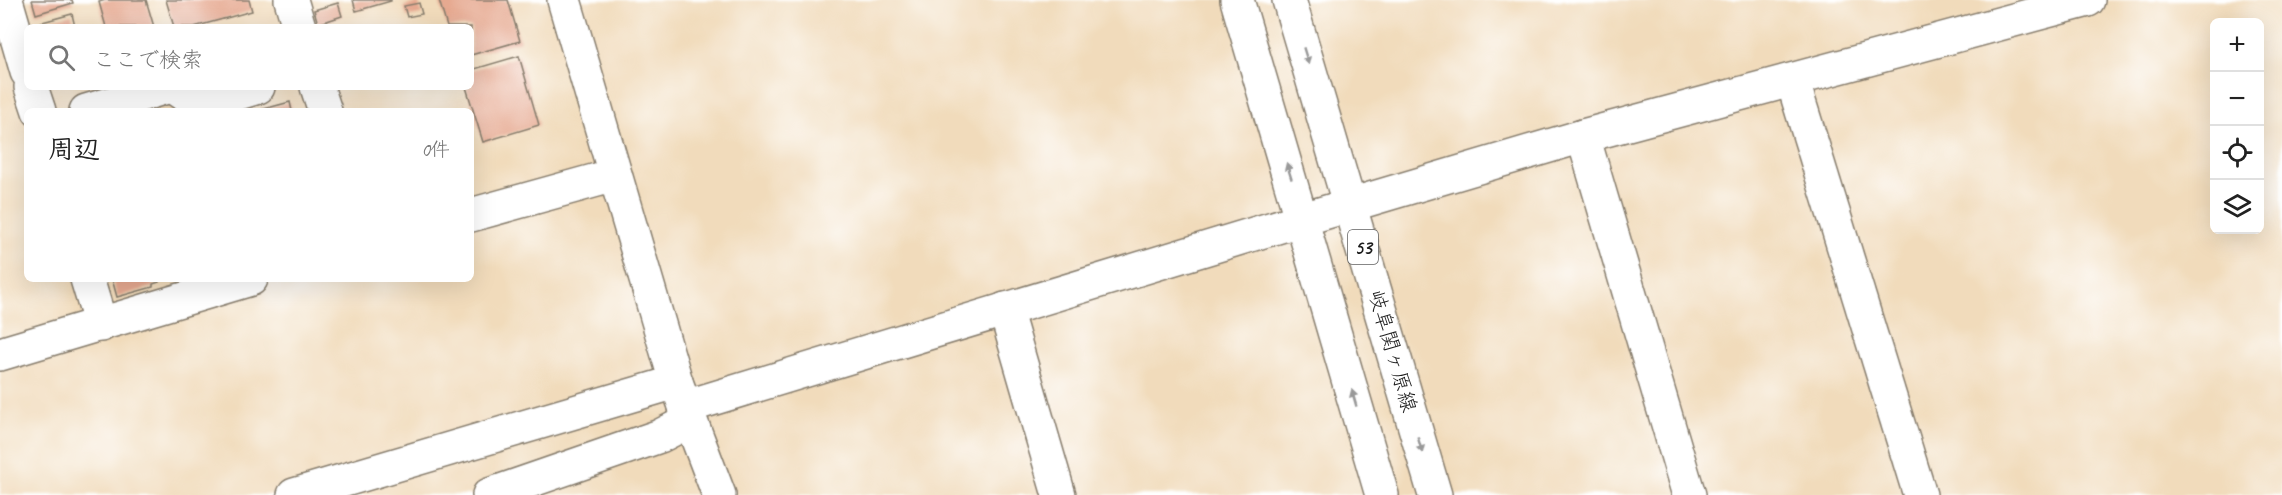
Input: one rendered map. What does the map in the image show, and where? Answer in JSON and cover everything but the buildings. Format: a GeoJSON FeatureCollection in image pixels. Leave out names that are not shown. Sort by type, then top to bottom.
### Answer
{"type":"FeatureCollection","features":[{"type":"Feature","properties":{"kind":"street"},"geometry":{"type":"LineString","coordinates":[[6,0],[24,62]]}},
{"type":"Feature","properties":{"kind":"street"},"geometry":{"type":"LineString","coordinates":[[291,0],[298,24]]}},
{"type":"Feature","properties":{"kind":"street"},"geometry":{"type":"LineString","coordinates":[[564,0],[683,403],[718,495]]}},
{"type":"Feature","properties":{"kind":"street","name":"53"},"geometry":{"type":"LineString","coordinates":[[1237,0],[1382,495]]}},
{"type":"Feature","properties":{"kind":"street","name":"岐阜関ヶ原線"},"geometry":{"type":"LineString","coordinates":[[1289,0],[1435,495]]}},
{"type":"Feature","properties":{"kind":"street"},"geometry":{"type":"LineString","coordinates":[[294,495],[683,403],[1583,136],[1793,82],[2088,0]]}},
{"type":"Feature","properties":{"kind":"street"},"geometry":{"type":"LineString","coordinates":[[1793,82],[1920,495]]}},
{"type":"Feature","properties":{"kind":"street"},"geometry":{"type":"LineString","coordinates":[[33,90],[38,108]]}},
{"type":"Feature","properties":{"kind":"street"},"geometry":{"type":"LineString","coordinates":[[96,108],[156,90]]}},
{"type":"Feature","properties":{"kind":"street"},"geometry":{"type":"LineString","coordinates":[[177,90],[200,105],[248,90]]}},
{"type":"Feature","properties":{"kind":"street"},"geometry":{"type":"LineString","coordinates":[[318,90],[324,108]]}},
{"type":"Feature","properties":{"kind":"street"},"geometry":{"type":"LineString","coordinates":[[1583,136],[1689,495]]}},
{"type":"Feature","properties":{"kind":"street"},"geometry":{"type":"LineString","coordinates":[[474,214],[615,175]]}},
{"type":"Feature","properties":{"kind":"street"},"geometry":{"type":"LineString","coordinates":[[88,282],[100,325]]}},
{"type":"Feature","properties":{"kind":"street"},"geometry":{"type":"LineString","coordinates":[[0,354],[241,282]]}},
{"type":"Feature","properties":{"kind":"street"},"geometry":{"type":"LineString","coordinates":[[1005,309],[1059,495]]}},
{"type":"Feature","properties":{"kind":"street"},"geometry":{"type":"LineString","coordinates":[[489,495],[660,436],[683,403]]}}]}
